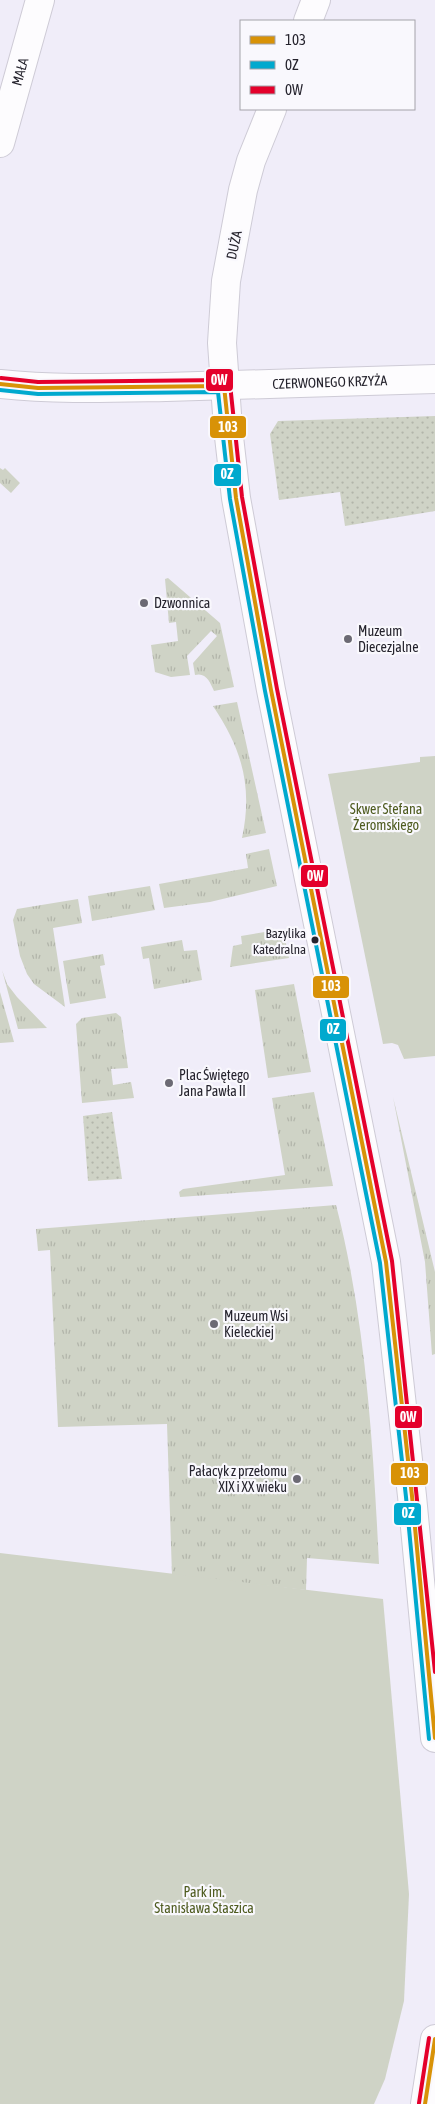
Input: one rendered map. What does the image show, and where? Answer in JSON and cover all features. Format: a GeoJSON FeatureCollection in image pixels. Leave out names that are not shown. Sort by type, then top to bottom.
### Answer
{"type":"FeatureCollection","features":[{"type":"Feature","properties":{"kind":"street","name":"MAŁA"},"geometry":{"type":"LineString","coordinates":[[0,143],[40,0]]}},
{"type":"Feature","properties":{"kind":"street"},"geometry":{"type":"LineString","coordinates":[[308,20],[316,0]]}},
{"type":"Feature","properties":{"kind":"street","name":"DUŻA"},"geometry":{"type":"LineString","coordinates":[[272,110],[251,160],[243,190],[226,281],[222,343],[224,386],[236,498],[271,690],[386,1262],[412,1496],[435,1738]]}},
{"type":"Feature","properties":{"kind":"street","name":"CZERWONEGO KRZYŻA"},"geometry":{"type":"LineString","coordinates":[[0,384],[38,388],[224,386],[435,379]]}},
{"type":"Feature","properties":{"kind":"street"},"geometry":{"type":"LineString","coordinates":[[425,2104],[435,2039]]}},
{"type":"Feature","properties":{"kind":"green space"},"geometry":{"type":"Polygon","coordinates":[[[435,416],[435,511],[345,526],[340,492],[279,500],[270,434],[278,421],[435,416]]]}},
{"type":"Feature","properties":{"kind":"green space"},"geometry":{"type":"Polygon","coordinates":[[[0,468],[3,470],[5,468],[20,483],[11,493],[0,483],[0,468]]]}},
{"type":"Feature","properties":{"kind":"green space"},"geometry":{"type":"Polygon","coordinates":[[[168,578],[220,623],[234,687],[214,691],[205,676],[195,675],[193,663],[217,636],[211,631],[187,656],[190,675],[171,677],[155,672],[151,645],[178,641],[176,622],[169,623],[165,579],[168,578]]]}},
{"type":"Feature","properties":{"kind":"green space"},"geometry":{"type":"Polygon","coordinates":[[[237,702],[266,833],[242,838],[246,802],[242,769],[238,753],[213,706],[237,702]]]}},
{"type":"Feature","properties":{"kind":"green space","name":"Skwer Stefana Żeromskiego"},"geometry":{"type":"Polygon","coordinates":[[[435,756],[435,1056],[404,1059],[398,1045],[392,1043],[383,1044],[328,774],[420,762],[420,757],[435,756]]]}},
{"type":"Feature","properties":{"kind":"green space"},"geometry":{"type":"Polygon","coordinates":[[[269,849],[277,886],[210,902],[164,908],[159,884],[248,868],[246,854],[269,849]]]}},
{"type":"Feature","properties":{"kind":"green space"},"geometry":{"type":"Polygon","coordinates":[[[150,886],[155,910],[92,921],[88,896],[150,886]]]}},
{"type":"Feature","properties":{"kind":"green space"},"geometry":{"type":"Polygon","coordinates":[[[78,899],[82,923],[53,928],[65,1007],[34,984],[27,974],[20,956],[13,920],[17,909],[78,899]]]}},
{"type":"Feature","properties":{"kind":"green space"},"geometry":{"type":"Polygon","coordinates":[[[283,929],[289,958],[230,967],[233,946],[242,944],[241,936],[283,929]]]}},
{"type":"Feature","properties":{"kind":"green space"},"geometry":{"type":"Polygon","coordinates":[[[182,940],[184,951],[197,950],[202,980],[154,989],[149,958],[143,959],[141,947],[182,940]]]}},
{"type":"Feature","properties":{"kind":"green space"},"geometry":{"type":"Polygon","coordinates":[[[103,954],[105,965],[100,966],[106,998],[70,1004],[63,961],[103,954]]]}},
{"type":"Feature","properties":{"kind":"green space"},"geometry":{"type":"Polygon","coordinates":[[[2,970],[7,984],[17,997],[47,1028],[18,1029],[2,970]]]}},
{"type":"Feature","properties":{"kind":"green space"},"geometry":{"type":"Polygon","coordinates":[[[294,984],[311,1072],[268,1078],[255,990],[294,984]]]}},
{"type":"Feature","properties":{"kind":"green space"},"geometry":{"type":"Polygon","coordinates":[[[0,992],[14,1042],[0,1043],[0,992]]]}},
{"type":"Feature","properties":{"kind":"green space"},"geometry":{"type":"Polygon","coordinates":[[[116,1013],[121,1017],[128,1068],[111,1069],[113,1085],[131,1082],[134,1098],[82,1103],[76,1024],[82,1018],[116,1013]]]}},
{"type":"Feature","properties":{"kind":"green space"},"geometry":{"type":"Polygon","coordinates":[[[314,1092],[333,1186],[180,1197],[179,1192],[183,1189],[285,1175],[272,1098],[314,1092]]]}},
{"type":"Feature","properties":{"kind":"green space"},"geometry":{"type":"Polygon","coordinates":[[[393,1097],[435,1272],[435,1354],[432,1355],[425,1262],[393,1097]]]}},
{"type":"Feature","properties":{"kind":"green space"},"geometry":{"type":"Polygon","coordinates":[[[112,1112],[122,1179],[88,1181],[83,1116],[112,1112]]]}},
{"type":"Feature","properties":{"kind":"green space"},"geometry":{"type":"Polygon","coordinates":[[[336,1205],[355,1293],[361,1338],[371,1428],[379,1564],[307,1558],[306,1590],[172,1575],[167,1424],[58,1427],[50,1250],[38,1251],[36,1229],[336,1205]]]}},
{"type":"Feature","properties":{"kind":"green space","name":"Park im. Stanisława Staszica"},"geometry":{"type":"Polygon","coordinates":[[[0,1553],[383,1599],[409,1894],[404,2001],[385,2079],[374,2104],[0,2104],[0,1553]]]}},
{"type":"Feature","properties":{"kind":"transit line","name":"0W"},"geometry":{"type":"LineString","coordinates":[[1,378],[38,382],[224,380],[230,384],[242,497],[277,689],[392,1261],[435,1672]]}},
{"type":"Feature","properties":{"kind":"transit line","name":"103"},"geometry":{"type":"LineString","coordinates":[[0,384],[38,388],[224,386],[236,498],[271,690],[386,1262],[412,1496],[435,1738]]}},
{"type":"Feature","properties":{"kind":"transit line","name":"0Z"},"geometry":{"type":"LineString","coordinates":[[0,390],[38,394],[218,392],[230,499],[265,691],[380,1263],[406,1497],[429,1739]]}},
{"type":"Feature","properties":{"kind":"transit line","name":"0W"},"geometry":{"type":"LineString","coordinates":[[419,2103],[429,2038]]}},
{"type":"Feature","properties":{"kind":"transit line","name":"103"},"geometry":{"type":"LineString","coordinates":[[425,2104],[435,2039]]}},
{"type":"Feature","properties":{"kind":"place","name":"Dzwonnica"},"geometry":{"type":"Point","coordinates":[144,603]}},
{"type":"Feature","properties":{"kind":"place","name":"Muzeum Diecezjalne"},"geometry":{"type":"Point","coordinates":[348,639]}},
{"type":"Feature","properties":{"kind":"place","name":"Bazylika Katedralna"},"geometry":{"type":"Point","coordinates":[315,940]}},
{"type":"Feature","properties":{"kind":"place","name":"Plac Świętego Jana Pawła II"},"geometry":{"type":"Point","coordinates":[169,1083]}},
{"type":"Feature","properties":{"kind":"place","name":"Muzeum Wsi Kieleckiej"},"geometry":{"type":"Point","coordinates":[214,1324]}},
{"type":"Feature","properties":{"kind":"place","name":"Pałacyk z przełomu XIX i XX wieku"},"geometry":{"type":"Point","coordinates":[297,1479]}}]}
